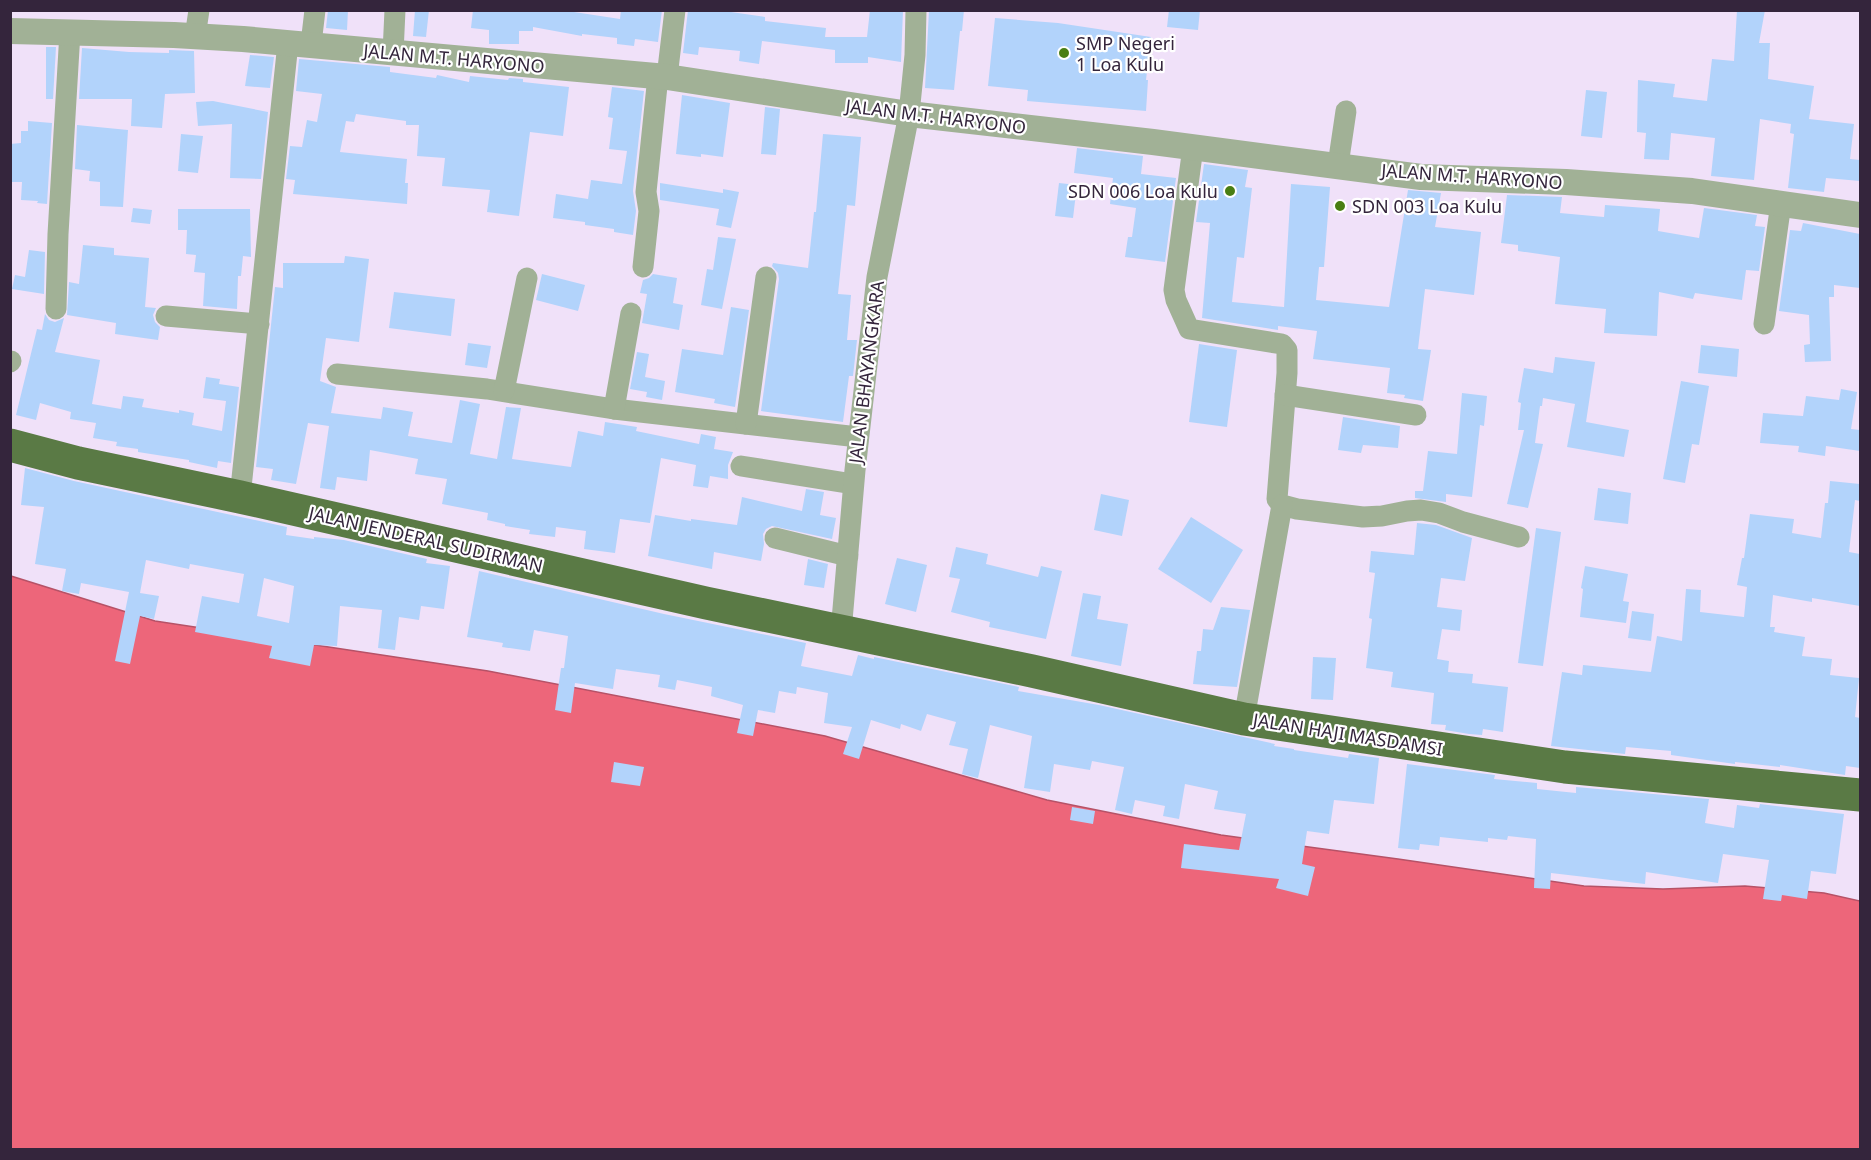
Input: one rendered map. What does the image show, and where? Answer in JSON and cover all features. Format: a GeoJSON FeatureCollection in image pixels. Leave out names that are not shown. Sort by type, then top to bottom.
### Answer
{"type":"FeatureCollection","features":[{"type":"Feature","properties":{"kind":"highway","name":"JALAN JENDERAL SUDIRMAN"},"geometry":{"type":"LineString","coordinates":[[10,445],[78,463],[240,497],[841,632]]}},
{"type":"Feature","properties":{"kind":"highway","name":"JALAN HAJI MASDAMSI"},"geometry":{"type":"LineString","coordinates":[[841,632],[1032,671],[1245,719],[1565,767],[1860,795]]}},
{"type":"Feature","properties":{"kind":"street"},"geometry":{"type":"LineString","coordinates":[[195,37],[199,10]]}},
{"type":"Feature","properties":{"kind":"street"},"geometry":{"type":"LineString","coordinates":[[240,497],[259,324],[300,44],[315,10]]}},
{"type":"Feature","properties":{"kind":"street"},"geometry":{"type":"LineString","coordinates":[[393,53],[395,10]]}},
{"type":"Feature","properties":{"kind":"street"},"geometry":{"type":"LineString","coordinates":[[643,267],[649,211],[645,192],[662,77],[675,10]]}},
{"type":"Feature","properties":{"kind":"street","name":"JALAN BHAYANGKARA"},"geometry":{"type":"LineString","coordinates":[[841,632],[853,484],[877,277],[909,114],[915,55],[916,10]]}},
{"type":"Feature","properties":{"kind":"street","name":"JALAN M.T. HARYONO"},"geometry":{"type":"LineString","coordinates":[[10,31],[195,37],[300,44],[662,77],[909,114],[1193,147],[1421,177],[1566,182],[1692,191],[1860,215]]}},
{"type":"Feature","properties":{"kind":"street"},"geometry":{"type":"LineString","coordinates":[[56,309],[70,32]]}},
{"type":"Feature","properties":{"kind":"street"},"geometry":{"type":"LineString","coordinates":[[1338,165],[1346,111]]}},
{"type":"Feature","properties":{"kind":"street"},"geometry":{"type":"LineString","coordinates":[[1193,147],[1185,218],[1177,260],[1174,290],[1176,300],[1189,329],[1282,344],[1287,350],[1277,499],[1282,505],[1296,509],[1363,516],[1421,510],[1439,513],[1519,537]]}},
{"type":"Feature","properties":{"kind":"street"},"geometry":{"type":"LineString","coordinates":[[1764,324],[1781,203]]}},
{"type":"Feature","properties":{"kind":"street"},"geometry":{"type":"LineString","coordinates":[[746,424],[766,277]]}},
{"type":"Feature","properties":{"kind":"street"},"geometry":{"type":"LineString","coordinates":[[504,392],[527,278]]}},
{"type":"Feature","properties":{"kind":"street"},"geometry":{"type":"LineString","coordinates":[[614,409],[631,313]]}},
{"type":"Feature","properties":{"kind":"street"},"geometry":{"type":"LineString","coordinates":[[166,316],[259,324]]}},
{"type":"Feature","properties":{"kind":"street"},"geometry":{"type":"LineString","coordinates":[[337,374],[504,392],[614,409],[858,437]]}},
{"type":"Feature","properties":{"kind":"street"},"geometry":{"type":"LineString","coordinates":[[1285,395],[1416,415]]}},
{"type":"Feature","properties":{"kind":"street"},"geometry":{"type":"LineString","coordinates":[[741,466],[853,484]]}},
{"type":"Feature","properties":{"kind":"street"},"geometry":{"type":"LineString","coordinates":[[1245,719],[1282,505]]}},
{"type":"Feature","properties":{"kind":"street"},"geometry":{"type":"LineString","coordinates":[[775,538],[848,556]]}},
{"type":"Feature","properties":{"kind":"shaded area"},"geometry":{"type":"Polygon","coordinates":[[[11,576],[155,621],[488,671],[825,736],[1047,800],[1221,835],[1584,886],[1663,889],[1745,886],[1824,893],[1860,901],[1860,1149],[11,1150],[11,576]]]}},
{"type":"Feature","properties":{"kind":"building"},"geometry":{"type":"Polygon","coordinates":[[[328,10],[348,10],[347,30],[326,28],[328,10]]]}},
{"type":"Feature","properties":{"kind":"building"},"geometry":{"type":"Polygon","coordinates":[[[415,10],[429,10],[426,37],[413,36],[415,10]]]}},
{"type":"Feature","properties":{"kind":"building"},"geometry":{"type":"Polygon","coordinates":[[[473,10],[561,10],[620,19],[621,10],[662,10],[658,42],[635,39],[634,46],[617,44],[617,38],[582,34],[582,36],[533,27],[533,31],[519,31],[519,44],[489,44],[489,30],[471,28],[473,10]]]}},
{"type":"Feature","properties":{"kind":"building"},"geometry":{"type":"Polygon","coordinates":[[[688,10],[731,10],[731,12],[765,17],[765,21],[826,28],[825,37],[867,37],[870,10],[903,10],[901,62],[868,57],[868,63],[835,63],[835,50],[762,41],[759,64],[739,61],[740,51],[699,47],[698,55],[683,53],[688,10]]]}},
{"type":"Feature","properties":{"kind":"building"},"geometry":{"type":"Polygon","coordinates":[[[929,10],[964,10],[954,90],[925,88],[929,10]]]}},
{"type":"Feature","properties":{"kind":"building"},"geometry":{"type":"Polygon","coordinates":[[[1169,10],[1200,10],[1198,30],[1167,27],[1169,10]]]}},
{"type":"Feature","properties":{"kind":"building"},"geometry":{"type":"Polygon","coordinates":[[[1737,10],[1765,10],[1759,43],[1770,43],[1768,79],[1814,86],[1809,119],[1854,124],[1850,159],[1860,160],[1860,181],[1826,178],[1824,192],[1788,188],[1794,134],[1790,133],[1791,124],[1760,119],[1754,180],[1711,176],[1715,138],[1671,133],[1669,160],[1644,159],[1646,133],[1637,132],[1638,80],[1675,84],[1673,97],[1707,101],[1712,59],[1734,61],[1737,10]]]}},
{"type":"Feature","properties":{"kind":"building"},"geometry":{"type":"Polygon","coordinates":[[[995,18],[1058,23],[1151,37],[1146,80],[1148,80],[1146,111],[1027,101],[1028,90],[988,86],[995,18]]]}},
{"type":"Feature","properties":{"kind":"building"},"geometry":{"type":"Polygon","coordinates":[[[46,47],[56,47],[53,99],[46,99],[46,47]]]}},
{"type":"Feature","properties":{"kind":"building"},"geometry":{"type":"Polygon","coordinates":[[[82,48],[129,52],[194,51],[195,93],[165,94],[162,128],[131,126],[132,99],[79,99],[82,48]]]}},
{"type":"Feature","properties":{"kind":"building"},"geometry":{"type":"Polygon","coordinates":[[[250,55],[274,57],[270,88],[245,86],[250,55]]]}},
{"type":"Feature","properties":{"kind":"building"},"geometry":{"type":"Polygon","coordinates":[[[299,59],[390,67],[390,72],[436,78],[437,75],[469,82],[470,76],[508,80],[509,78],[523,79],[523,82],[569,87],[563,136],[530,132],[519,216],[487,212],[490,190],[442,186],[445,158],[417,156],[419,125],[406,125],[406,121],[356,114],[354,122],[346,121],[340,152],[407,159],[405,183],[408,183],[407,204],[293,194],[295,180],[286,179],[290,146],[302,147],[307,120],[317,122],[322,94],[296,91],[299,59]]]}},
{"type":"Feature","properties":{"kind":"building"},"geometry":{"type":"Polygon","coordinates":[[[612,87],[644,91],[633,191],[636,211],[633,235],[614,232],[614,229],[585,225],[585,222],[553,218],[556,194],[588,199],[591,180],[622,184],[627,151],[609,149],[613,118],[608,117],[612,87]]]}},
{"type":"Feature","properties":{"kind":"building"},"geometry":{"type":"Polygon","coordinates":[[[1586,90],[1607,92],[1602,138],[1581,136],[1586,90]]]}},
{"type":"Feature","properties":{"kind":"building"},"geometry":{"type":"Polygon","coordinates":[[[682,95],[730,103],[723,157],[676,154],[682,95]]]}},
{"type":"Feature","properties":{"kind":"building"},"geometry":{"type":"Polygon","coordinates":[[[213,101],[268,112],[261,179],[230,178],[232,124],[198,126],[196,102],[213,101]]]}},
{"type":"Feature","properties":{"kind":"building"},"geometry":{"type":"Polygon","coordinates":[[[765,107],[780,109],[776,155],[761,154],[765,107]]]}},
{"type":"Feature","properties":{"kind":"building"},"geometry":{"type":"Polygon","coordinates":[[[28,121],[52,123],[47,204],[21,200],[22,182],[10,182],[10,144],[21,143],[21,131],[28,131],[28,121]]]}},
{"type":"Feature","properties":{"kind":"building"},"geometry":{"type":"Polygon","coordinates":[[[77,125],[128,130],[123,207],[100,206],[100,182],[89,181],[90,171],[75,169],[77,125]]]}},
{"type":"Feature","properties":{"kind":"building"},"geometry":{"type":"Polygon","coordinates":[[[181,134],[203,136],[198,173],[178,171],[181,134]]]}},
{"type":"Feature","properties":{"kind":"building"},"geometry":{"type":"Polygon","coordinates":[[[823,134],[861,137],[855,206],[847,205],[838,294],[851,295],[847,340],[857,340],[853,376],[849,376],[843,422],[761,411],[779,279],[778,273],[772,266],[773,263],[808,268],[823,134]]]}},
{"type":"Feature","properties":{"kind":"building"},"geometry":{"type":"Polygon","coordinates":[[[1077,148],[1143,156],[1141,174],[1176,178],[1165,262],[1125,257],[1128,237],[1132,237],[1136,208],[1110,204],[1113,178],[1074,173],[1077,148]]]}},
{"type":"Feature","properties":{"kind":"building"},"geometry":{"type":"Polygon","coordinates":[[[1204,164],[1248,170],[1245,187],[1252,188],[1244,258],[1237,257],[1232,302],[1284,307],[1291,184],[1330,187],[1324,267],[1319,267],[1316,300],[1389,307],[1408,190],[1441,193],[1435,227],[1481,232],[1474,295],[1425,289],[1418,349],[1431,350],[1423,401],[1404,398],[1405,395],[1387,393],[1390,368],[1313,359],[1317,331],[1278,326],[1278,330],[1202,318],[1210,223],[1196,222],[1204,164]]]}},
{"type":"Feature","properties":{"kind":"building"},"geometry":{"type":"Polygon","coordinates":[[[660,183],[723,193],[723,189],[739,192],[731,228],[716,225],[719,209],[660,200],[660,183]]]}},
{"type":"Feature","properties":{"kind":"building"},"geometry":{"type":"Polygon","coordinates":[[[1059,183],[1077,185],[1073,218],[1055,216],[1059,183]]]}},
{"type":"Feature","properties":{"kind":"building"},"geometry":{"type":"Polygon","coordinates":[[[1507,195],[1562,197],[1560,213],[1604,217],[1605,205],[1660,209],[1658,231],[1699,238],[1704,208],[1757,215],[1755,226],[1765,227],[1759,271],[1746,270],[1742,300],[1695,293],[1693,299],[1659,292],[1657,336],[1604,333],[1606,309],[1555,304],[1560,257],[1518,251],[1518,245],[1501,243],[1507,195]]]}},
{"type":"Feature","properties":{"kind":"building"},"geometry":{"type":"Polygon","coordinates":[[[133,208],[152,210],[150,224],[131,222],[133,208]]]}},
{"type":"Feature","properties":{"kind":"building"},"geometry":{"type":"Polygon","coordinates":[[[178,209],[250,209],[251,257],[243,256],[241,276],[238,276],[237,309],[203,306],[205,273],[194,272],[196,255],[186,254],[187,230],[178,230],[178,209]]]}},
{"type":"Feature","properties":{"kind":"building"},"geometry":{"type":"Polygon","coordinates":[[[1803,223],[1860,234],[1860,288],[1834,285],[1834,297],[1829,297],[1831,361],[1805,362],[1804,345],[1810,344],[1809,315],[1779,311],[1790,230],[1801,231],[1803,223]]]}},
{"type":"Feature","properties":{"kind":"building"},"geometry":{"type":"Polygon","coordinates":[[[718,237],[736,239],[722,309],[701,305],[707,269],[713,270],[718,237]]]}},
{"type":"Feature","properties":{"kind":"building"},"geometry":{"type":"Polygon","coordinates":[[[83,245],[114,248],[114,255],[149,258],[145,307],[156,308],[153,315],[160,327],[158,340],[115,334],[116,323],[67,315],[69,282],[79,284],[83,245]]]}},
{"type":"Feature","properties":{"kind":"building"},"geometry":{"type":"Polygon","coordinates":[[[29,250],[45,252],[44,294],[12,289],[15,275],[25,277],[29,250]]]}},
{"type":"Feature","properties":{"kind":"building"},"geometry":{"type":"Polygon","coordinates":[[[345,256],[369,259],[359,342],[326,338],[320,381],[336,387],[331,413],[381,419],[383,407],[413,412],[408,436],[452,443],[460,400],[480,404],[470,454],[497,459],[506,407],[521,408],[512,459],[571,467],[578,431],[603,436],[605,422],[637,427],[636,431],[699,444],[701,434],[716,437],[714,449],[733,452],[728,465],[728,479],[710,476],[708,488],[693,486],[696,465],[661,458],[650,523],[620,519],[615,553],[584,549],[586,531],[556,527],[555,537],[529,534],[530,530],[487,520],[488,513],[442,504],[447,479],[415,474],[418,459],[370,450],[367,481],[337,477],[335,490],[320,488],[329,426],[308,423],[296,484],[271,480],[273,469],[256,467],[275,287],[283,288],[283,263],[344,263],[345,256]]]}},
{"type":"Feature","properties":{"kind":"building"},"geometry":{"type":"Polygon","coordinates":[[[542,274],[585,285],[578,311],[536,300],[542,274]]]}},
{"type":"Feature","properties":{"kind":"building"},"geometry":{"type":"Polygon","coordinates":[[[653,274],[677,278],[673,303],[683,305],[679,330],[642,323],[647,294],[640,293],[643,280],[653,274]]]}},
{"type":"Feature","properties":{"kind":"building"},"geometry":{"type":"Polygon","coordinates":[[[394,292],[455,299],[451,336],[389,328],[394,292]]]}},
{"type":"Feature","properties":{"kind":"building"},"geometry":{"type":"Polygon","coordinates":[[[731,307],[749,310],[735,407],[714,403],[715,399],[675,392],[682,349],[723,355],[731,307]]]}},
{"type":"Feature","properties":{"kind":"building"},"geometry":{"type":"Polygon","coordinates":[[[45,314],[49,320],[55,322],[64,318],[55,352],[100,360],[92,404],[121,409],[123,396],[144,399],[142,407],[194,413],[192,425],[222,431],[226,401],[203,398],[206,377],[220,379],[219,384],[239,387],[231,463],[218,461],[217,468],[189,462],[189,460],[116,446],[117,442],[93,438],[96,423],[70,419],[71,412],[40,403],[36,420],[16,415],[37,329],[42,330],[45,314]]]}},
{"type":"Feature","properties":{"kind":"building"},"geometry":{"type":"Polygon","coordinates":[[[468,343],[491,346],[487,368],[465,365],[468,343]]]}},
{"type":"Feature","properties":{"kind":"building"},"geometry":{"type":"Polygon","coordinates":[[[1199,344],[1237,350],[1227,427],[1189,422],[1199,344]]]}},
{"type":"Feature","properties":{"kind":"building"},"geometry":{"type":"Polygon","coordinates":[[[1701,345],[1739,349],[1737,377],[1698,373],[1701,345]]]}},
{"type":"Feature","properties":{"kind":"building"},"geometry":{"type":"Polygon","coordinates":[[[637,352],[649,354],[645,377],[665,381],[662,400],[646,397],[647,392],[630,389],[637,352]]]}},
{"type":"Feature","properties":{"kind":"building"},"geometry":{"type":"Polygon","coordinates":[[[1555,357],[1595,362],[1586,422],[1629,430],[1624,457],[1567,447],[1575,404],[1543,398],[1535,443],[1543,444],[1528,508],[1507,504],[1524,430],[1518,430],[1521,403],[1518,402],[1524,368],[1553,373],[1555,357]]]}},
{"type":"Feature","properties":{"kind":"building"},"geometry":{"type":"Polygon","coordinates":[[[1681,381],[1709,386],[1699,445],[1692,444],[1685,483],[1663,479],[1681,381]]]}},
{"type":"Feature","properties":{"kind":"building"},"geometry":{"type":"Polygon","coordinates":[[[1841,389],[1857,392],[1851,429],[1860,430],[1860,451],[1826,446],[1825,456],[1798,452],[1799,446],[1760,443],[1763,413],[1803,416],[1806,396],[1839,400],[1841,389]]]}},
{"type":"Feature","properties":{"kind":"building"},"geometry":{"type":"Polygon","coordinates":[[[1462,393],[1487,396],[1484,426],[1480,425],[1472,497],[1446,494],[1446,502],[1415,498],[1415,491],[1423,491],[1428,451],[1457,454],[1462,393]]]}},
{"type":"Feature","properties":{"kind":"building"},"geometry":{"type":"Polygon","coordinates":[[[1343,417],[1400,426],[1398,448],[1363,445],[1361,453],[1338,450],[1343,417]]]}},
{"type":"Feature","properties":{"kind":"building"},"geometry":{"type":"Polygon","coordinates":[[[25,468],[74,481],[287,527],[286,535],[344,540],[427,559],[426,563],[450,566],[444,609],[421,606],[419,620],[399,617],[395,650],[378,648],[382,610],[340,606],[337,646],[314,645],[310,666],[269,658],[272,646],[195,632],[202,596],[239,603],[244,574],[190,564],[189,569],[146,560],[140,593],[159,596],[154,619],[140,616],[130,664],[115,661],[129,592],[81,583],[79,594],[62,591],[66,569],[35,564],[44,507],[21,505],[25,468]],[[264,578],[257,616],[289,623],[294,586],[264,578]]]}},
{"type":"Feature","properties":{"kind":"building"},"geometry":{"type":"Polygon","coordinates":[[[1830,481],[1860,484],[1860,501],[1855,500],[1849,552],[1860,554],[1860,606],[1812,598],[1812,602],[1773,595],[1770,627],[1775,627],[1774,632],[1805,637],[1802,656],[1832,659],[1830,675],[1859,678],[1855,717],[1860,718],[1860,768],[1846,766],[1845,775],[1780,765],[1780,767],[1735,762],[1735,764],[1671,755],[1671,751],[1626,747],[1625,754],[1551,746],[1562,672],[1582,675],[1583,665],[1651,672],[1657,636],[1682,641],[1686,589],[1701,590],[1700,612],[1744,617],[1747,587],[1737,585],[1742,558],[1744,558],[1750,514],[1794,519],[1792,533],[1821,538],[1830,481]]]}},
{"type":"Feature","properties":{"kind":"building"},"geometry":{"type":"Polygon","coordinates":[[[1598,488],[1631,493],[1628,524],[1594,520],[1598,488]]]}},
{"type":"Feature","properties":{"kind":"building"},"geometry":{"type":"Polygon","coordinates":[[[806,489],[824,492],[820,515],[836,518],[832,539],[772,526],[763,534],[761,561],[714,552],[712,569],[648,556],[655,515],[737,525],[742,497],[802,511],[806,489]]]}},
{"type":"Feature","properties":{"kind":"building"},"geometry":{"type":"Polygon","coordinates":[[[1101,494],[1129,500],[1122,536],[1094,530],[1101,494]]]}},
{"type":"Feature","properties":{"kind":"building"},"geometry":{"type":"Polygon","coordinates":[[[1191,517],[1243,550],[1211,603],[1158,569],[1191,517]]]}},
{"type":"Feature","properties":{"kind":"building"},"geometry":{"type":"Polygon","coordinates":[[[1417,523],[1436,525],[1472,538],[1465,581],[1441,578],[1437,607],[1462,610],[1460,631],[1442,629],[1437,659],[1449,661],[1448,672],[1473,674],[1472,683],[1508,687],[1503,732],[1483,729],[1482,735],[1469,734],[1445,730],[1446,725],[1431,724],[1434,693],[1391,687],[1393,672],[1366,668],[1375,573],[1369,572],[1371,551],[1414,555],[1417,523]]]}},
{"type":"Feature","properties":{"kind":"building"},"geometry":{"type":"Polygon","coordinates":[[[1536,528],[1561,532],[1543,666],[1518,663],[1536,528]]]}},
{"type":"Feature","properties":{"kind":"building"},"geometry":{"type":"Polygon","coordinates":[[[956,547],[988,554],[986,564],[1038,577],[1041,566],[1062,571],[1046,639],[989,627],[990,622],[951,612],[960,579],[949,577],[956,547]]]}},
{"type":"Feature","properties":{"kind":"building"},"geometry":{"type":"Polygon","coordinates":[[[897,558],[927,565],[916,612],[885,604],[897,558]]]}},
{"type":"Feature","properties":{"kind":"building"},"geometry":{"type":"Polygon","coordinates":[[[808,559],[828,564],[824,588],[804,585],[808,559]]]}},
{"type":"Feature","properties":{"kind":"building"},"geometry":{"type":"Polygon","coordinates":[[[1585,566],[1628,574],[1623,601],[1629,602],[1626,623],[1580,617],[1583,589],[1581,588],[1585,566]]]}},
{"type":"Feature","properties":{"kind":"building"},"geometry":{"type":"Polygon","coordinates":[[[479,571],[664,614],[806,643],[801,666],[852,676],[858,655],[874,659],[874,657],[1019,687],[1018,691],[1099,705],[1294,750],[1348,758],[1349,754],[1379,758],[1374,804],[1334,800],[1329,834],[1307,831],[1302,864],[1315,867],[1308,896],[1276,888],[1279,879],[1181,868],[1184,844],[1239,850],[1246,814],[1214,809],[1218,791],[1185,784],[1179,819],[1163,816],[1165,806],[1135,800],[1132,814],[1115,810],[1124,767],[1092,761],[1090,770],[1054,764],[1050,792],[1024,788],[1032,736],[990,725],[978,778],[962,774],[968,749],[949,745],[956,722],[927,714],[921,731],[901,724],[900,729],[871,720],[859,759],[843,754],[852,727],[824,723],[828,693],[797,687],[796,694],[779,691],[775,713],[758,710],[753,736],[737,733],[743,705],[711,696],[712,687],[677,680],[675,690],[658,687],[660,675],[616,669],[613,689],[575,683],[571,713],[555,710],[568,636],[534,630],[530,651],[502,647],[503,643],[467,637],[479,571]]]}},
{"type":"Feature","properties":{"kind":"building"},"geometry":{"type":"Polygon","coordinates":[[[1083,593],[1101,596],[1097,619],[1128,624],[1121,666],[1071,656],[1083,593]]]}},
{"type":"Feature","properties":{"kind":"building"},"geometry":{"type":"Polygon","coordinates":[[[1221,607],[1250,610],[1237,687],[1193,684],[1197,651],[1201,651],[1203,629],[1213,630],[1221,607]]]}},
{"type":"Feature","properties":{"kind":"building"},"geometry":{"type":"Polygon","coordinates":[[[1632,611],[1654,614],[1651,641],[1628,638],[1632,611]]]}},
{"type":"Feature","properties":{"kind":"building"},"geometry":{"type":"Polygon","coordinates":[[[1313,657],[1336,658],[1333,700],[1311,699],[1313,657]]]}},
{"type":"Feature","properties":{"kind":"building"},"geometry":{"type":"Polygon","coordinates":[[[614,762],[644,767],[640,786],[611,782],[614,762]]]}},
{"type":"Feature","properties":{"kind":"building"},"geometry":{"type":"Polygon","coordinates":[[[1407,764],[1495,775],[1494,779],[1537,783],[1537,789],[1576,793],[1576,787],[1709,799],[1705,823],[1734,828],[1737,805],[1759,808],[1760,804],[1844,814],[1836,874],[1811,871],[1807,899],[1782,895],[1781,901],[1763,899],[1769,860],[1723,854],[1718,883],[1646,872],[1645,884],[1551,873],[1550,889],[1534,888],[1536,839],[1508,836],[1507,840],[1488,838],[1488,842],[1440,837],[1439,846],[1420,844],[1419,850],[1398,848],[1407,764]]]}},
{"type":"Feature","properties":{"kind":"building"},"geometry":{"type":"Polygon","coordinates":[[[1072,807],[1095,811],[1093,824],[1070,820],[1072,807]]]}},
{"type":"Feature","properties":{"kind":"place","name":"SMP Negeri 1 Loa Kulu"},"geometry":{"type":"Point","coordinates":[1064,53]}},
{"type":"Feature","properties":{"kind":"place","name":"SDN 006 Loa Kulu"},"geometry":{"type":"Point","coordinates":[1230,191]}},
{"type":"Feature","properties":{"kind":"place","name":"SDN 003 Loa Kulu"},"geometry":{"type":"Point","coordinates":[1340,206]}}]}
